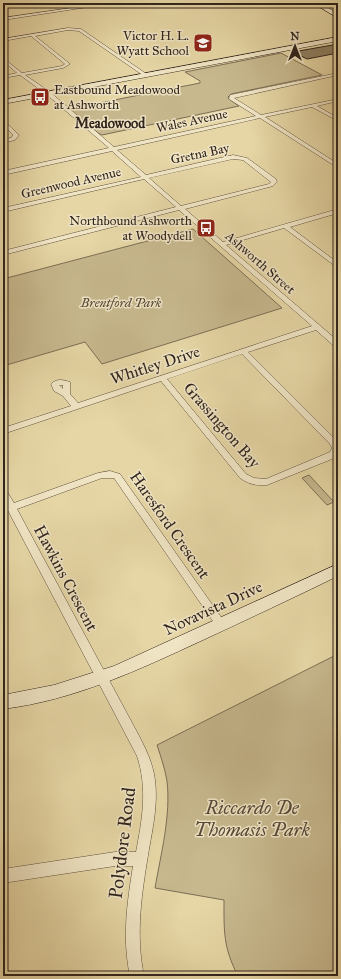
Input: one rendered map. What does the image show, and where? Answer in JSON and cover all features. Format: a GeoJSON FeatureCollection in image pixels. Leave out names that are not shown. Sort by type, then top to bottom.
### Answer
{"type":"FeatureCollection","features":[{"type":"Feature","properties":{"kind":"street"},"geometry":{"type":"LineString","coordinates":[[3,19],[112,3]]}},
{"type":"Feature","properties":{"kind":"street"},"geometry":{"type":"LineString","coordinates":[[321,4],[338,11]]}},
{"type":"Feature","properties":{"kind":"street"},"geometry":{"type":"LineString","coordinates":[[321,4],[338,16]]}},
{"type":"Feature","properties":{"kind":"street"},"geometry":{"type":"LineString","coordinates":[[26,12],[31,15]]}},
{"type":"Feature","properties":{"kind":"street"},"geometry":{"type":"LineString","coordinates":[[3,40],[71,29],[80,30],[146,75]]}},
{"type":"Feature","properties":{"kind":"street"},"geometry":{"type":"LineString","coordinates":[[3,77],[63,67],[68,64],[32,35]]}},
{"type":"Feature","properties":{"kind":"street"},"geometry":{"type":"LineString","coordinates":[[3,102],[338,39]]}},
{"type":"Feature","properties":{"kind":"street","name":"Ashworth Street"},"geometry":{"type":"LineString","coordinates":[[3,59],[48,93],[338,345]]}},
{"type":"Feature","properties":{"kind":"street"},"geometry":{"type":"LineString","coordinates":[[338,74],[232,96],[232,99],[338,166]]}},
{"type":"Feature","properties":{"kind":"street","name":"Wales Avenue"},"geometry":{"type":"LineString","coordinates":[[3,174],[338,100]]}},
{"type":"Feature","properties":{"kind":"street"},"geometry":{"type":"LineString","coordinates":[[313,106],[338,120]]}},
{"type":"Feature","properties":{"kind":"street"},"geometry":{"type":"LineString","coordinates":[[3,121],[16,136],[13,139],[3,141]]}},
{"type":"Feature","properties":{"kind":"street","name":"Gretna Bay"},"geometry":{"type":"LineString","coordinates":[[145,177],[233,157],[245,159],[274,180],[272,185],[180,208]]}},
{"type":"Feature","properties":{"kind":"street","name":"Greenwood Avenue"},"geometry":{"type":"LineString","coordinates":[[3,210],[145,177]]}},
{"type":"Feature","properties":{"kind":"street"},"geometry":{"type":"LineString","coordinates":[[3,253],[180,208]]}},
{"type":"Feature","properties":{"kind":"street"},"geometry":{"type":"LineString","coordinates":[[221,244],[338,211]]}},
{"type":"Feature","properties":{"kind":"street"},"geometry":{"type":"LineString","coordinates":[[285,226],[338,266]]}},
{"type":"Feature","properties":{"kind":"street","name":"Whitley Drive"},"geometry":{"type":"LineString","coordinates":[[3,431],[317,327]]}},
{"type":"Feature","properties":{"kind":"street","name":"Grassington Bay"},"geometry":{"type":"LineString","coordinates":[[162,378],[243,476],[249,480],[260,483],[267,482],[333,454],[336,448],[331,440],[243,351]]}},
{"type":"Feature","properties":{"kind":"street"},"geometry":{"type":"LineString","coordinates":[[66,394],[76,406]]}},
{"type":"Feature","properties":{"kind":"street","name":"Haresford Crescent"},"geometry":{"type":"LineString","coordinates":[[11,508],[100,475],[110,474],[117,476],[122,481],[221,624]]}},
{"type":"Feature","properties":{"kind":"street","name":"Hawkins Crescent"},"geometry":{"type":"LineString","coordinates":[[3,492],[102,678]]}},
{"type":"Feature","properties":{"kind":"street","name":"Novavista Drive"},"geometry":{"type":"LineString","coordinates":[[3,702],[56,693],[102,678],[338,570]]}},
{"type":"Feature","properties":{"kind":"street","name":"Polydore Road"},"geometry":{"type":"LineString","coordinates":[[102,678],[137,744],[148,773],[150,790],[149,813],[134,903],[134,956],[137,976]]}},
{"type":"Feature","properties":{"kind":"street"},"geometry":{"type":"LineString","coordinates":[[3,876],[115,859],[141,859]]}},
{"type":"Feature","properties":{"kind":"green space"},"geometry":{"type":"Polygon","coordinates":[[[281,53],[322,75],[231,94],[228,97],[229,99],[239,106],[102,135],[69,109],[200,83],[200,81],[185,72],[281,53]]]}},
{"type":"Feature","properties":{"kind":"green space","name":"Brentford Park"},"geometry":{"type":"Polygon","coordinates":[[[193,229],[282,308],[102,364],[85,342],[3,366],[3,279],[193,229]]]}},
{"type":"Feature","properties":{"kind":"green space"},"geometry":{"type":"Polygon","coordinates":[[[309,475],[334,502],[327,505],[302,478],[309,475]]]}},
{"type":"Feature","properties":{"kind":"green space","name":"Riccardo De Thomasis Park"},"geometry":{"type":"Polygon","coordinates":[[[338,654],[338,976],[238,976],[229,956],[225,939],[224,900],[155,888],[165,834],[168,808],[167,781],[157,745],[338,654]]]}},
{"type":"Feature","properties":{"kind":"building"},"geometry":{"type":"Polygon","coordinates":[[[338,44],[338,53],[307,59],[293,52],[338,44]]]}},
{"type":"Feature","properties":{"kind":"place","name":"Victor H. L. Wyatt School"},"geometry":{"type":"Point","coordinates":[203,43]}},
{"type":"Feature","properties":{"kind":"place","name":"Eastbound Meadowood at Ashworth"},"geometry":{"type":"Point","coordinates":[40,97]}},
{"type":"Feature","properties":{"kind":"place","name":"Northbound Ashworth at Woodydell"},"geometry":{"type":"Point","coordinates":[206,228]}},
{"type":"Feature","properties":{"kind":"district","name":"Meadowood"},"geometry":{"type":"Point","coordinates":[110,123]}}]}
